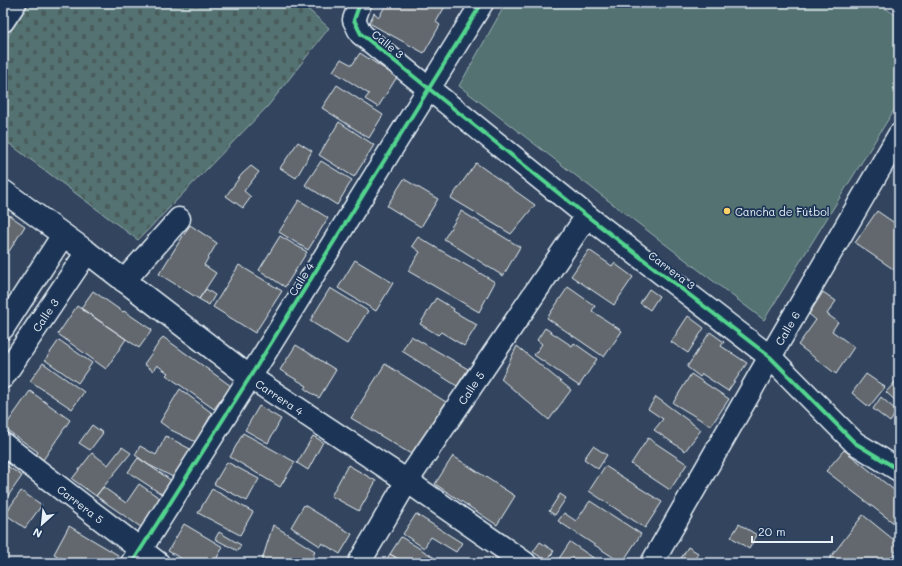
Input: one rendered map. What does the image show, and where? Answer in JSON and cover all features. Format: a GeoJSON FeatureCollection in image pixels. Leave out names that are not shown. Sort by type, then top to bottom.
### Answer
{"type":"FeatureCollection","features":[{"type":"Feature","properties":{"kind":"street"},"geometry":{"type":"LineString","coordinates":[[3,21],[15,3]]}},
{"type":"Feature","properties":{"kind":"street","name":"Calle 3"},"geometry":{"type":"LineString","coordinates":[[360,3],[354,20],[361,34],[429,89]]}},
{"type":"Feature","properties":{"kind":"street","name":"Calle 4"},"geometry":{"type":"LineString","coordinates":[[136,556],[250,377],[482,3]]}},
{"type":"Feature","properties":{"kind":"street","name":"Carrera 3"},"geometry":{"type":"LineString","coordinates":[[429,89],[587,216],[770,356],[855,443],[899,470]]}},
{"type":"Feature","properties":{"kind":"street","name":"Calle 6"},"geometry":{"type":"LineString","coordinates":[[652,563],[770,356],[899,135]]}},
{"type":"Feature","properties":{"kind":"street","name":"Carrera 4"},"geometry":{"type":"LineString","coordinates":[[3,191],[87,252],[250,377],[407,481],[525,563]]}},
{"type":"Feature","properties":{"kind":"street","name":"Calle 5"},"geometry":{"type":"LineString","coordinates":[[360,563],[407,481],[587,216]]}},
{"type":"Feature","properties":{"kind":"street"},"geometry":{"type":"LineString","coordinates":[[124,281],[179,219]]}},
{"type":"Feature","properties":{"kind":"street"},"geometry":{"type":"LineString","coordinates":[[3,328],[63,235]]}},
{"type":"Feature","properties":{"kind":"street","name":"Calle 3"},"geometry":{"type":"LineString","coordinates":[[3,377],[87,252]]}},
{"type":"Feature","properties":{"kind":"street","name":"Carrera 5"},"geometry":{"type":"LineString","coordinates":[[3,444],[136,556],[158,563]]}},
{"type":"Feature","properties":{"kind":"green space"},"geometry":{"type":"Polygon","coordinates":[[[29,3],[301,3],[329,28],[268,106],[138,240],[3,139],[3,44],[29,3]]]}},
{"type":"Feature","properties":{"kind":"green space","name":"Cancha de Fútbol"},"geometry":{"type":"Polygon","coordinates":[[[506,3],[877,3],[899,17],[899,102],[764,320],[459,86],[506,3]]]}},
{"type":"Feature","properties":{"kind":"building"},"geometry":{"type":"Polygon","coordinates":[[[387,3],[447,3],[436,22],[440,25],[424,53],[369,23],[374,13],[379,17],[387,3]]]}},
{"type":"Feature","properties":{"kind":"building"},"geometry":{"type":"Polygon","coordinates":[[[360,53],[397,77],[378,107],[365,99],[369,94],[333,71],[341,59],[352,65],[360,53]]]}},
{"type":"Feature","properties":{"kind":"building"},"geometry":{"type":"Polygon","coordinates":[[[337,85],[383,115],[369,138],[322,108],[337,85]]]}},
{"type":"Feature","properties":{"kind":"building"},"geometry":{"type":"Polygon","coordinates":[[[339,122],[374,145],[354,177],[319,155],[339,122]]]}},
{"type":"Feature","properties":{"kind":"building"},"geometry":{"type":"Polygon","coordinates":[[[298,142],[312,151],[296,178],[280,168],[298,142]]]}},
{"type":"Feature","properties":{"kind":"building"},"geometry":{"type":"Polygon","coordinates":[[[321,161],[352,180],[337,205],[305,185],[321,161]]]}},
{"type":"Feature","properties":{"kind":"building"},"geometry":{"type":"Polygon","coordinates":[[[476,163],[535,205],[511,234],[451,198],[476,163]]]}},
{"type":"Feature","properties":{"kind":"building"},"geometry":{"type":"Polygon","coordinates":[[[251,166],[259,172],[244,191],[251,197],[243,208],[226,196],[242,174],[251,166]]]}},
{"type":"Feature","properties":{"kind":"building"},"geometry":{"type":"Polygon","coordinates":[[[404,179],[438,199],[421,227],[387,206],[404,179]]]}},
{"type":"Feature","properties":{"kind":"building"},"geometry":{"type":"Polygon","coordinates":[[[299,200],[328,218],[308,250],[279,232],[299,200]]]}},
{"type":"Feature","properties":{"kind":"building"},"geometry":{"type":"Polygon","coordinates":[[[3,211],[25,226],[8,253],[3,250],[3,211]]]}},
{"type":"Feature","properties":{"kind":"building"},"geometry":{"type":"Polygon","coordinates":[[[461,211],[520,247],[503,276],[444,239],[461,211]]]}},
{"type":"Feature","properties":{"kind":"building"},"geometry":{"type":"Polygon","coordinates":[[[877,211],[899,226],[899,273],[855,243],[877,211]]]}},
{"type":"Feature","properties":{"kind":"building"},"geometry":{"type":"Polygon","coordinates":[[[190,225],[217,243],[204,265],[216,273],[199,299],[159,274],[190,225]]]}},
{"type":"Feature","properties":{"kind":"building"},"geometry":{"type":"Polygon","coordinates":[[[280,236],[307,252],[285,287],[259,270],[280,236]]]}},
{"type":"Feature","properties":{"kind":"building"},"geometry":{"type":"Polygon","coordinates":[[[418,237],[495,282],[479,312],[408,271],[420,252],[412,246],[418,237]]]}},
{"type":"Feature","properties":{"kind":"building"},"geometry":{"type":"Polygon","coordinates":[[[589,250],[612,266],[614,263],[633,277],[614,305],[571,276],[589,250]]]}},
{"type":"Feature","properties":{"kind":"building"},"geometry":{"type":"Polygon","coordinates":[[[355,260],[393,283],[376,311],[338,288],[355,260]]]}},
{"type":"Feature","properties":{"kind":"building"},"geometry":{"type":"Polygon","coordinates":[[[239,265],[282,291],[255,333],[213,307],[239,265]]]}},
{"type":"Feature","properties":{"kind":"building"},"geometry":{"type":"Polygon","coordinates":[[[568,287],[595,306],[592,311],[622,331],[604,357],[547,318],[568,287]]]}},
{"type":"Feature","properties":{"kind":"building"},"geometry":{"type":"Polygon","coordinates":[[[330,288],[368,311],[347,344],[310,321],[330,288]]]}},
{"type":"Feature","properties":{"kind":"building"},"geometry":{"type":"Polygon","coordinates":[[[206,289],[215,295],[209,305],[199,299],[206,289]]]}},
{"type":"Feature","properties":{"kind":"building"},"geometry":{"type":"Polygon","coordinates":[[[649,289],[659,296],[650,310],[640,303],[649,289]]]}},
{"type":"Feature","properties":{"kind":"building"},"geometry":{"type":"Polygon","coordinates":[[[93,291],[152,330],[139,348],[81,308],[93,291]]]}},
{"type":"Feature","properties":{"kind":"building"},"geometry":{"type":"Polygon","coordinates":[[[823,292],[836,301],[827,314],[838,322],[832,331],[854,347],[836,374],[798,345],[816,320],[809,314],[823,292]]]}},
{"type":"Feature","properties":{"kind":"building"},"geometry":{"type":"Polygon","coordinates":[[[436,298],[454,309],[453,311],[477,325],[464,346],[441,332],[438,335],[420,324],[436,298]]]}},
{"type":"Feature","properties":{"kind":"building"},"geometry":{"type":"Polygon","coordinates":[[[77,306],[126,339],[106,369],[58,334],[77,306]]]}},
{"type":"Feature","properties":{"kind":"building"},"geometry":{"type":"Polygon","coordinates":[[[688,316],[704,328],[688,353],[671,342],[688,316]]]}},
{"type":"Feature","properties":{"kind":"building"},"geometry":{"type":"Polygon","coordinates":[[[545,328],[572,346],[574,343],[597,359],[579,386],[534,355],[542,344],[537,340],[545,328]]]}},
{"type":"Feature","properties":{"kind":"building"},"geometry":{"type":"Polygon","coordinates":[[[710,332],[724,342],[721,346],[747,363],[728,391],[702,374],[700,377],[687,367],[710,332]]]}},
{"type":"Feature","properties":{"kind":"building"},"geometry":{"type":"Polygon","coordinates":[[[411,336],[468,369],[457,386],[402,351],[411,336]]]}},
{"type":"Feature","properties":{"kind":"building"},"geometry":{"type":"Polygon","coordinates":[[[163,337],[231,386],[214,409],[166,375],[168,373],[157,365],[153,371],[144,364],[163,337]]]}},
{"type":"Feature","properties":{"kind":"building"},"geometry":{"type":"Polygon","coordinates":[[[59,340],[92,363],[78,383],[45,360],[59,340]]]}},
{"type":"Feature","properties":{"kind":"building"},"geometry":{"type":"Polygon","coordinates":[[[296,345],[336,370],[319,398],[305,389],[307,386],[280,370],[296,345]]]}},
{"type":"Feature","properties":{"kind":"building"},"geometry":{"type":"Polygon","coordinates":[[[517,346],[571,390],[549,420],[501,379],[517,346]]]}},
{"type":"Feature","properties":{"kind":"building"},"geometry":{"type":"Polygon","coordinates":[[[43,363],[84,392],[72,409],[30,381],[43,363]]]}},
{"type":"Feature","properties":{"kind":"building"},"geometry":{"type":"Polygon","coordinates":[[[385,364],[446,402],[411,454],[351,418],[385,364]]]}},
{"type":"Feature","properties":{"kind":"building"},"geometry":{"type":"Polygon","coordinates":[[[691,374],[729,399],[711,426],[673,403],[691,374]]]}},
{"type":"Feature","properties":{"kind":"building"},"geometry":{"type":"Polygon","coordinates":[[[866,374],[885,387],[869,407],[852,393],[866,374]]]}},
{"type":"Feature","properties":{"kind":"building"},"geometry":{"type":"Polygon","coordinates":[[[897,380],[899,381],[899,404],[886,392],[897,380]]]}},
{"type":"Feature","properties":{"kind":"building"},"geometry":{"type":"Polygon","coordinates":[[[180,389],[212,413],[196,442],[171,430],[160,422],[180,389]]]}},
{"type":"Feature","properties":{"kind":"building"},"geometry":{"type":"Polygon","coordinates":[[[30,391],[70,420],[43,460],[36,455],[38,452],[4,428],[30,391]]]}},
{"type":"Feature","properties":{"kind":"building"},"geometry":{"type":"Polygon","coordinates":[[[656,397],[701,430],[685,451],[654,430],[663,419],[648,409],[656,397]]]}},
{"type":"Feature","properties":{"kind":"building"},"geometry":{"type":"Polygon","coordinates":[[[881,397],[897,411],[890,422],[873,409],[881,397]]]}},
{"type":"Feature","properties":{"kind":"building"},"geometry":{"type":"Polygon","coordinates":[[[259,406],[281,419],[268,443],[245,430],[259,406]]]}},
{"type":"Feature","properties":{"kind":"building"},"geometry":{"type":"Polygon","coordinates":[[[92,425],[103,433],[90,450],[79,443],[92,425]]]}},
{"type":"Feature","properties":{"kind":"building"},"geometry":{"type":"Polygon","coordinates":[[[243,433],[295,462],[280,487],[230,457],[243,433]]]}},
{"type":"Feature","properties":{"kind":"building"},"geometry":{"type":"Polygon","coordinates":[[[166,436],[192,450],[177,479],[149,465],[135,455],[140,446],[156,455],[166,436]]]}},
{"type":"Feature","properties":{"kind":"building"},"geometry":{"type":"Polygon","coordinates":[[[313,436],[323,442],[308,470],[297,463],[313,436]]]}},
{"type":"Feature","properties":{"kind":"building"},"geometry":{"type":"Polygon","coordinates":[[[648,438],[687,464],[670,490],[631,464],[648,438]]]}},
{"type":"Feature","properties":{"kind":"building"},"geometry":{"type":"Polygon","coordinates":[[[593,446],[607,455],[598,469],[584,459],[593,446]]]}},
{"type":"Feature","properties":{"kind":"building"},"geometry":{"type":"Polygon","coordinates":[[[122,447],[131,453],[96,496],[72,479],[92,453],[108,465],[122,447]]]}},
{"type":"Feature","properties":{"kind":"building"},"geometry":{"type":"Polygon","coordinates":[[[844,450],[899,494],[899,527],[826,471],[844,450]]]}},
{"type":"Feature","properties":{"kind":"building"},"geometry":{"type":"Polygon","coordinates":[[[453,456],[515,496],[497,525],[435,484],[453,456]]]}},
{"type":"Feature","properties":{"kind":"building"},"geometry":{"type":"Polygon","coordinates":[[[138,458],[175,483],[166,497],[128,472],[138,458]]]}},
{"type":"Feature","properties":{"kind":"building"},"geometry":{"type":"Polygon","coordinates":[[[227,462],[259,479],[247,501],[214,484],[227,462]]]}},
{"type":"Feature","properties":{"kind":"building"},"geometry":{"type":"Polygon","coordinates":[[[3,463],[22,476],[3,503],[3,463]]]}},
{"type":"Feature","properties":{"kind":"building"},"geometry":{"type":"Polygon","coordinates":[[[348,465],[376,481],[359,511],[331,496],[348,465]]]}},
{"type":"Feature","properties":{"kind":"building"},"geometry":{"type":"Polygon","coordinates":[[[605,466],[662,502],[645,528],[589,491],[605,466]]]}},
{"type":"Feature","properties":{"kind":"building"},"geometry":{"type":"Polygon","coordinates":[[[139,484],[164,501],[145,530],[96,496],[103,487],[126,503],[139,484]]]}},
{"type":"Feature","properties":{"kind":"building"},"geometry":{"type":"Polygon","coordinates":[[[212,489],[253,512],[240,535],[198,513],[212,489]]]}},
{"type":"Feature","properties":{"kind":"building"},"geometry":{"type":"Polygon","coordinates":[[[21,491],[42,505],[25,528],[5,514],[21,491]]]}},
{"type":"Feature","properties":{"kind":"building"},"geometry":{"type":"Polygon","coordinates":[[[560,494],[566,498],[555,515],[549,511],[560,494]]]}},
{"type":"Feature","properties":{"kind":"building"},"geometry":{"type":"Polygon","coordinates":[[[590,501],[641,534],[622,563],[558,521],[564,513],[576,521],[590,501]]]}},
{"type":"Feature","properties":{"kind":"building"},"geometry":{"type":"Polygon","coordinates":[[[304,505],[352,534],[340,554],[322,543],[320,546],[291,527],[304,505]]]}},
{"type":"Feature","properties":{"kind":"building"},"geometry":{"type":"Polygon","coordinates":[[[416,514],[462,543],[456,552],[431,537],[424,548],[403,534],[416,514]]]}},
{"type":"Feature","properties":{"kind":"building"},"geometry":{"type":"Polygon","coordinates":[[[863,515],[899,544],[899,547],[887,563],[826,563],[863,515]]]}},
{"type":"Feature","properties":{"kind":"building"},"geometry":{"type":"Polygon","coordinates":[[[184,524],[223,547],[214,563],[189,563],[168,551],[184,524]]]}},
{"type":"Feature","properties":{"kind":"building"},"geometry":{"type":"Polygon","coordinates":[[[739,524],[757,535],[749,549],[731,537],[739,524]]]}},
{"type":"Feature","properties":{"kind":"building"},"geometry":{"type":"Polygon","coordinates":[[[273,525],[315,551],[311,563],[267,563],[262,560],[273,525]]]}},
{"type":"Feature","properties":{"kind":"building"},"geometry":{"type":"Polygon","coordinates":[[[69,526],[118,555],[113,563],[63,563],[65,560],[54,554],[69,526]]]}},
{"type":"Feature","properties":{"kind":"building"},"geometry":{"type":"Polygon","coordinates":[[[219,532],[241,545],[238,551],[215,539],[219,532]]]}},
{"type":"Feature","properties":{"kind":"building"},"geometry":{"type":"Polygon","coordinates":[[[401,537],[443,563],[405,563],[390,554],[401,537]]]}},
{"type":"Feature","properties":{"kind":"building"},"geometry":{"type":"Polygon","coordinates":[[[540,542],[554,551],[547,561],[533,552],[540,542]]]}},
{"type":"Feature","properties":{"kind":"building"},"geometry":{"type":"Polygon","coordinates":[[[570,542],[601,563],[556,563],[570,542]]]}},
{"type":"Feature","properties":{"kind":"building"},"geometry":{"type":"Polygon","coordinates":[[[688,547],[698,553],[696,557],[706,563],[678,563],[688,547]]]}},
{"type":"Feature","properties":{"kind":"building"},"geometry":{"type":"Polygon","coordinates":[[[390,554],[405,563],[384,563],[390,554]]]}},
{"type":"Feature","properties":{"kind":"cycle path"},"geometry":{"type":"LineString","coordinates":[[360,3],[354,20],[361,34],[587,216],[770,357],[855,443],[899,470]]}},
{"type":"Feature","properties":{"kind":"cycle path"},"geometry":{"type":"LineString","coordinates":[[132,563],[250,377],[482,3]]}},
{"type":"Feature","properties":{"kind":"place","name":"Cancha de Fútbol"},"geometry":{"type":"Point","coordinates":[727,211]}}]}
